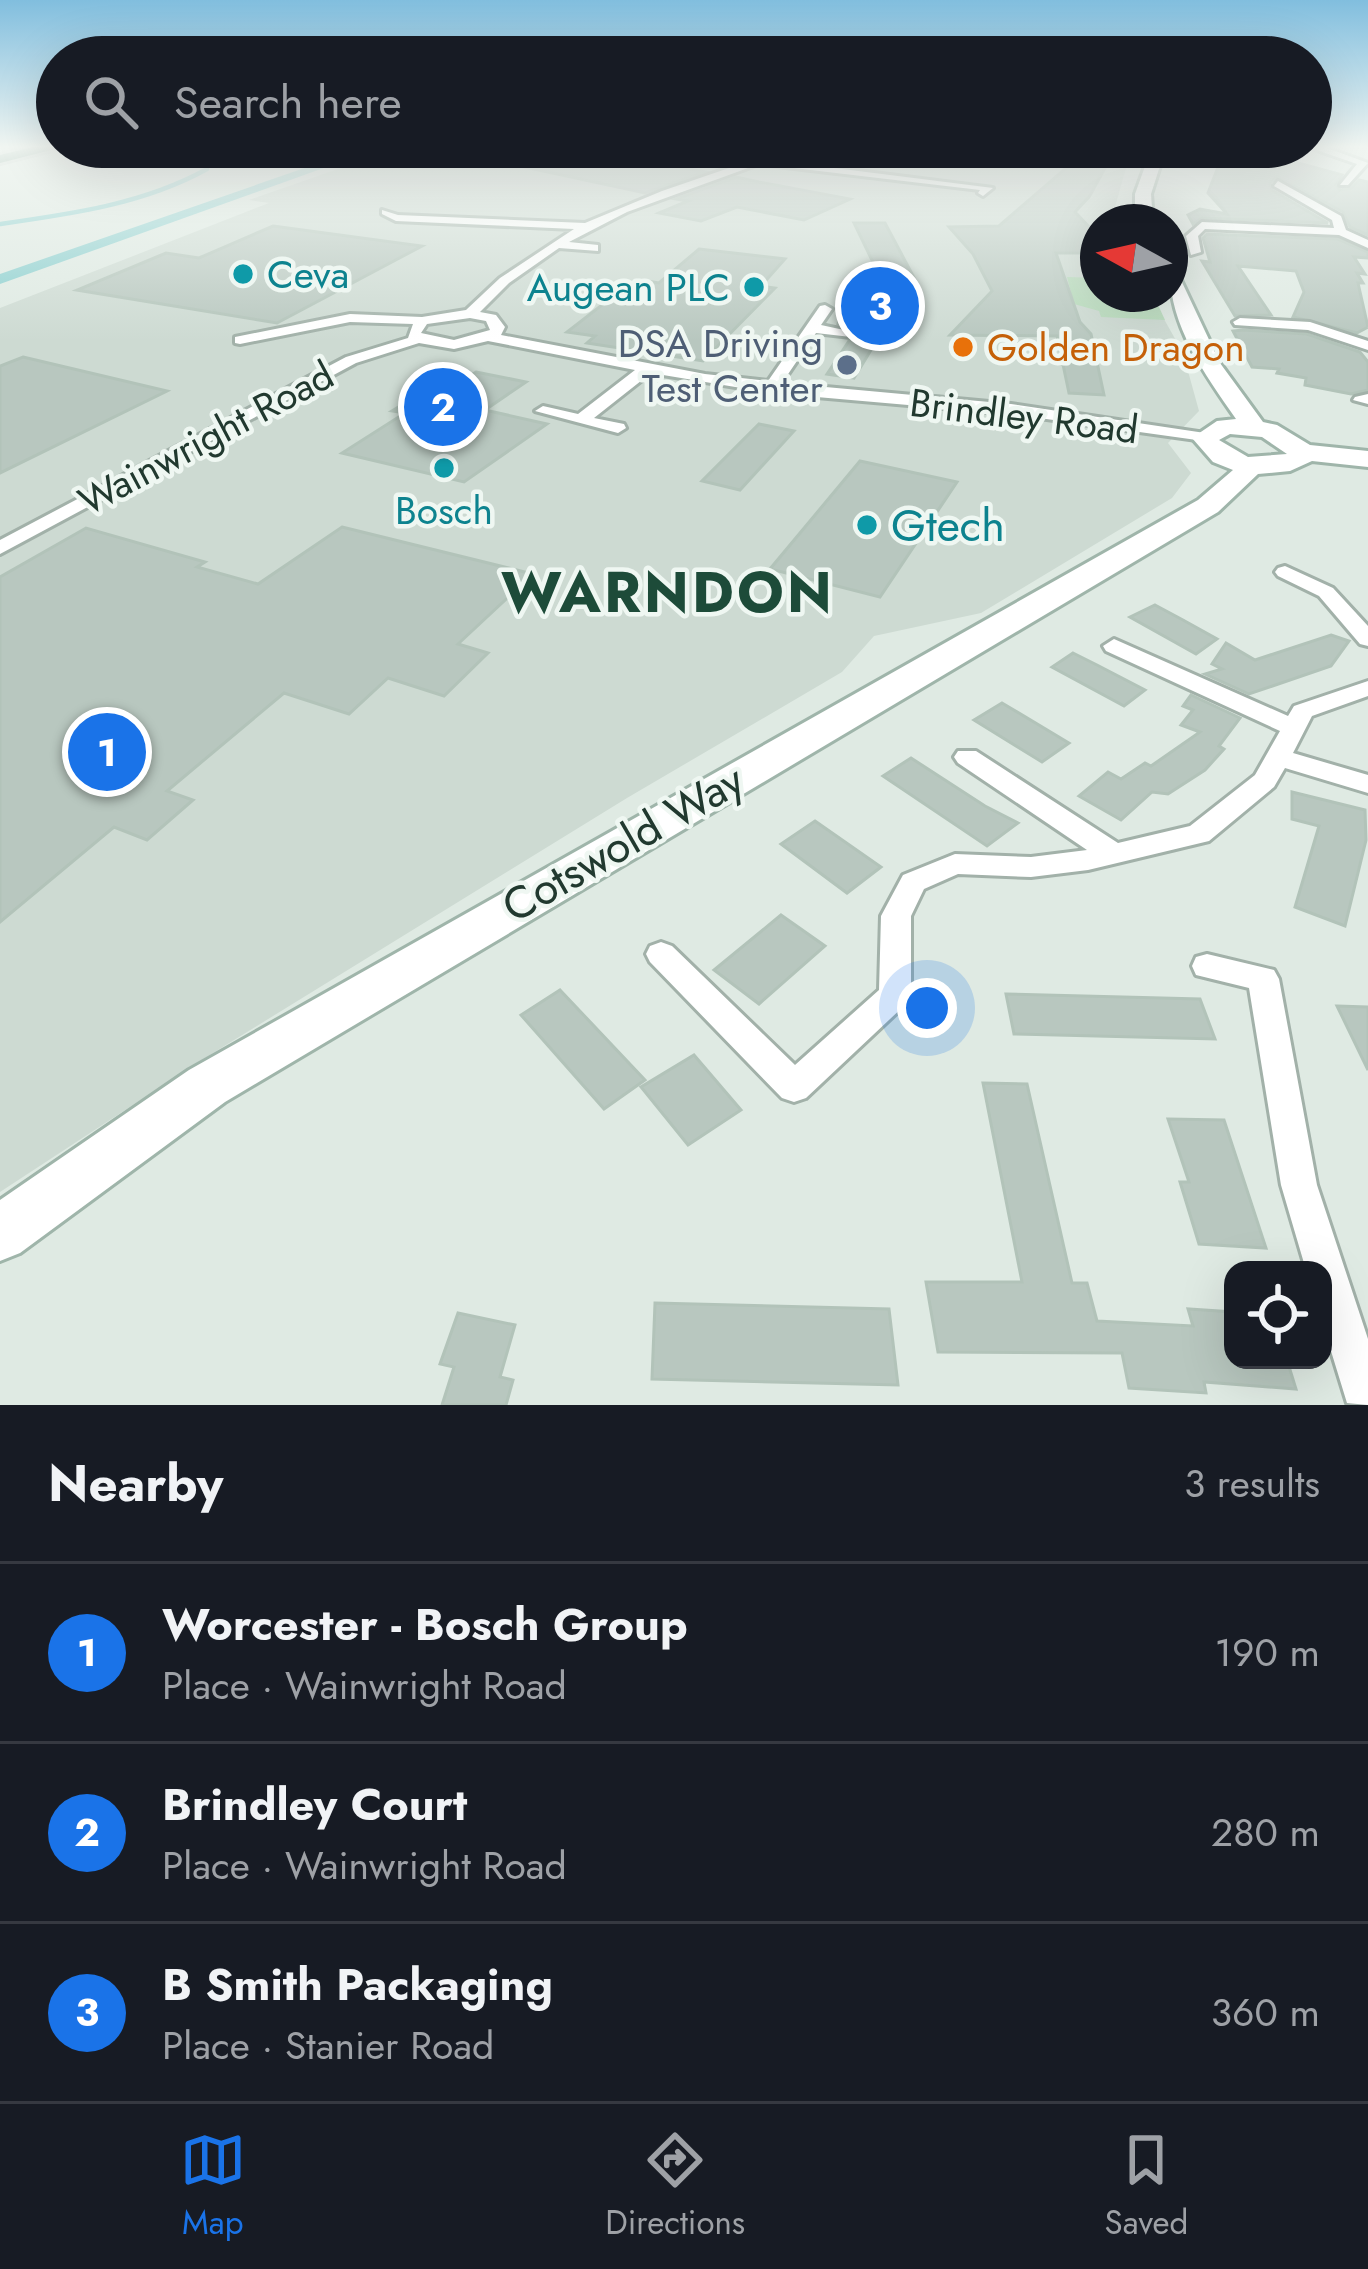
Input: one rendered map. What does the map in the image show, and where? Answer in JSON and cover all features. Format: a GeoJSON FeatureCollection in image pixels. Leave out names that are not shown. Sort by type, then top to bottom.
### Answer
{"type":"FeatureCollection","features":[{"type":"Feature","properties":{"kind":"main road"},"geometry":{"type":"LineString","coordinates":[[1185,312],[1252,446],[1282,466],[1300,458],[1302,452],[1368,459]]}},
{"type":"Feature","properties":{"kind":"main road"},"geometry":{"type":"LineString","coordinates":[[1205,438],[1212,450],[1252,446]]}},
{"type":"Feature","properties":{"kind":"main road","name":"Cotswold Way"},"geometry":{"type":"LineString","coordinates":[[0,1233],[207,1086],[1208,506],[1235,485],[1252,446]]}},
{"type":"Feature","properties":{"kind":"street"},"geometry":{"type":"LineString","coordinates":[[489,337],[498,327],[496,322],[470,314],[490,292],[582,226],[618,211]]}},
{"type":"Feature","properties":{"kind":"street"},"geometry":{"type":"LineString","coordinates":[[1324,211],[1337,218],[1341,232]]}},
{"type":"Feature","properties":{"kind":"street"},"geometry":{"type":"LineString","coordinates":[[386,212],[396,218],[582,226]]}},
{"type":"Feature","properties":{"kind":"street"},"geometry":{"type":"LineString","coordinates":[[1195,252],[1192,236],[1202,225],[1341,232],[1368,244]]}},
{"type":"Feature","properties":{"kind":"street"},"geometry":{"type":"LineString","coordinates":[[556,244],[594,248]]}},
{"type":"Feature","properties":{"kind":"street"},"geometry":{"type":"LineString","coordinates":[[771,388],[825,309]]}},
{"type":"Feature","properties":{"kind":"street"},"geometry":{"type":"LineString","coordinates":[[240,340],[280,335],[347,315],[379,313],[420,330]]}},
{"type":"Feature","properties":{"kind":"street","name":"Wainwright Road"},"geometry":{"type":"LineString","coordinates":[[0,548],[351,360],[470,314]]}},
{"type":"Feature","properties":{"kind":"street"},"geometry":{"type":"LineString","coordinates":[[1240,322],[1268,328],[1310,326],[1368,346]]}},
{"type":"Feature","properties":{"kind":"street"},"geometry":{"type":"LineString","coordinates":[[812,328],[850,333]]}},
{"type":"Feature","properties":{"kind":"street","name":"Wainwright Road"},"geometry":{"type":"LineString","coordinates":[[420,330],[452,344],[489,337]]}},
{"type":"Feature","properties":{"kind":"street","name":"Brindley Road"},"geometry":{"type":"LineString","coordinates":[[489,337],[645,370],[771,388],[1011,409],[1205,438]]}},
{"type":"Feature","properties":{"kind":"street"},"geometry":{"type":"LineString","coordinates":[[581,420],[645,370]]}},
{"type":"Feature","properties":{"kind":"street"},"geometry":{"type":"LineString","coordinates":[[892,400],[898,420]]}},
{"type":"Feature","properties":{"kind":"street"},"geometry":{"type":"LineString","coordinates":[[544,411],[618,428]]}},
{"type":"Feature","properties":{"kind":"street"},"geometry":{"type":"LineString","coordinates":[[1285,572],[1326,592],[1368,639]]}},
{"type":"Feature","properties":{"kind":"street"},"geometry":{"type":"LineString","coordinates":[[1114,646],[1294,728]]}},
{"type":"Feature","properties":{"kind":"street"},"geometry":{"type":"LineString","coordinates":[[661,954],[794,1088],[895,995],[896,916],[913,882],[955,864],[1031,867],[1199,834],[1265,781],[1303,711],[1368,688]]}},
{"type":"Feature","properties":{"kind":"street"},"geometry":{"type":"LineString","coordinates":[[967,757],[1114,854]]}},
{"type":"Feature","properties":{"kind":"street"},"geometry":{"type":"LineString","coordinates":[[1278,757],[1368,784]]}},
{"type":"Feature","properties":{"kind":"street"},"geometry":{"type":"LineString","coordinates":[[1207,966],[1263,979],[1299,1185],[1368,1403]]}},
{"type":"Feature","properties":{"kind":"shaded area"},"geometry":{"type":"Polygon","coordinates":[[[250,211],[1080,211],[1080,312],[1160,312],[1183,353],[1199,411],[1168,443],[1191,473],[1172,498],[981,613],[874,636],[842,672],[627,798],[200,1061],[0,1192],[0,308],[250,211]]]}},
{"type":"Feature","properties":{"kind":"green space"},"geometry":{"type":"Polygon","coordinates":[[[1067,277],[1080,277],[1080,306],[1074,304],[1067,277]]]}},
{"type":"Feature","properties":{"kind":"green space"},"geometry":{"type":"Polygon","coordinates":[[[1099,312],[1161,312],[1165,320],[1101,317],[1099,312]]]}},
{"type":"Feature","properties":{"kind":"building"},"geometry":{"type":"Polygon","coordinates":[[[665,211],[728,211],[701,221],[659,213],[665,211]]]}},
{"type":"Feature","properties":{"kind":"building"},"geometry":{"type":"Polygon","coordinates":[[[755,211],[825,211],[804,220],[755,211]]]}},
{"type":"Feature","properties":{"kind":"building"},"geometry":{"type":"Polygon","coordinates":[[[1017,211],[1076,211],[1080,253],[1056,253],[1080,322],[1091,334],[1104,395],[1069,393],[1057,336],[950,335],[992,291],[973,254],[949,227],[999,226],[1017,211]]]}},
{"type":"Feature","properties":{"kind":"building"},"geometry":{"type":"Polygon","coordinates":[[[1208,211],[1307,211],[1328,223],[1202,218],[1193,224],[1188,215],[1208,211]]]}},
{"type":"Feature","properties":{"kind":"building"},"geometry":{"type":"Polygon","coordinates":[[[1340,211],[1368,211],[1368,235],[1350,227],[1340,211]]]}},
{"type":"Feature","properties":{"kind":"building"},"geometry":{"type":"Polygon","coordinates":[[[854,223],[885,223],[919,287],[910,332],[883,330],[854,378],[827,374],[849,341],[862,334],[858,328],[838,324],[851,283],[883,283],[854,223]]]}},
{"type":"Feature","properties":{"kind":"building","name":"Ceva"},"geometry":{"type":"Polygon","coordinates":[[[273,226],[422,246],[277,323],[77,290],[166,253],[199,258],[273,226]]]}},
{"type":"Feature","properties":{"kind":"building"},"geometry":{"type":"Polygon","coordinates":[[[1207,234],[1338,239],[1368,252],[1368,258],[1354,257],[1365,274],[1357,273],[1363,283],[1358,283],[1368,327],[1357,333],[1293,317],[1304,292],[1296,271],[1238,266],[1271,315],[1235,316],[1202,261],[1210,262],[1203,238],[1207,234]]]}},
{"type":"Feature","properties":{"kind":"building"},"geometry":{"type":"Polygon","coordinates":[[[699,249],[785,259],[761,286],[775,288],[703,361],[587,343],[595,336],[567,332],[620,291],[634,292],[648,281],[659,283],[699,249]]]}},
{"type":"Feature","properties":{"kind":"building"},"geometry":{"type":"Polygon","coordinates":[[[1233,331],[1307,334],[1360,352],[1368,362],[1368,390],[1351,394],[1305,385],[1306,378],[1252,367],[1233,331]]]}},
{"type":"Feature","properties":{"kind":"building"},"geometry":{"type":"Polygon","coordinates":[[[23,357],[167,391],[0,473],[0,366],[23,357]]]}},
{"type":"Feature","properties":{"kind":"building"},"geometry":{"type":"Polygon","coordinates":[[[476,372],[526,382],[485,410],[547,424],[464,482],[342,453],[405,413],[392,411],[420,394],[435,397],[476,372]]]}},
{"type":"Feature","properties":{"kind":"building"},"geometry":{"type":"Polygon","coordinates":[[[759,424],[794,431],[740,490],[702,481],[759,424]]]}},
{"type":"Feature","properties":{"kind":"building","name":"Gtech"},"geometry":{"type":"Polygon","coordinates":[[[860,461],[957,482],[880,597],[770,569],[860,461]]]}},
{"type":"Feature","properties":{"kind":"building"},"geometry":{"type":"Polygon","coordinates":[[[342,527],[533,574],[458,644],[488,653],[444,696],[388,678],[349,714],[284,693],[167,791],[193,800],[147,840],[114,827],[0,922],[0,577],[86,528],[205,562],[197,567],[258,584],[342,527]]]}},
{"type":"Feature","properties":{"kind":"building"},"geometry":{"type":"Polygon","coordinates":[[[1155,605],[1217,639],[1196,654],[1130,617],[1155,605]]]}},
{"type":"Feature","properties":{"kind":"building"},"geometry":{"type":"Polygon","coordinates":[[[1331,635],[1349,641],[1331,666],[1249,694],[1205,674],[1222,669],[1212,664],[1226,643],[1255,660],[1331,635]]]}},
{"type":"Feature","properties":{"kind":"building"},"geometry":{"type":"Polygon","coordinates":[[[1073,653],[1145,690],[1124,706],[1052,667],[1073,653]]]}},
{"type":"Feature","properties":{"kind":"building"},"geometry":{"type":"Polygon","coordinates":[[[1191,695],[1240,718],[1219,746],[1224,749],[1205,770],[1168,794],[1152,792],[1121,820],[1079,796],[1108,772],[1121,779],[1145,763],[1151,766],[1200,732],[1181,725],[1193,710],[1183,706],[1191,695]]]}},
{"type":"Feature","properties":{"kind":"building"},"geometry":{"type":"Polygon","coordinates":[[[1002,703],[1069,743],[1042,762],[974,720],[1002,703]]]}},
{"type":"Feature","properties":{"kind":"building"},"geometry":{"type":"Polygon","coordinates":[[[911,758],[1018,823],[987,846],[883,776],[911,758]]]}},
{"type":"Feature","properties":{"kind":"building"},"geometry":{"type":"Polygon","coordinates":[[[1292,792],[1365,810],[1366,840],[1345,926],[1295,907],[1319,826],[1292,819],[1292,792]]]}},
{"type":"Feature","properties":{"kind":"building"},"geometry":{"type":"Polygon","coordinates":[[[815,821],[881,867],[847,893],[781,844],[815,821]]]}},
{"type":"Feature","properties":{"kind":"building"},"geometry":{"type":"Polygon","coordinates":[[[781,915],[825,946],[759,1004],[714,970],[781,915]]]}},
{"type":"Feature","properties":{"kind":"building"},"geometry":{"type":"Polygon","coordinates":[[[560,990],[645,1080],[604,1109],[521,1015],[560,990]]]}},
{"type":"Feature","properties":{"kind":"building"},"geometry":{"type":"Polygon","coordinates":[[[1006,994],[1200,999],[1215,1039],[1014,1034],[1006,994]]]}},
{"type":"Feature","properties":{"kind":"building"},"geometry":{"type":"Polygon","coordinates":[[[1337,1006],[1368,1007],[1368,1070],[1337,1006]]]}},
{"type":"Feature","properties":{"kind":"building"},"geometry":{"type":"Polygon","coordinates":[[[694,1055],[741,1110],[688,1145],[641,1087],[694,1055]]]}},
{"type":"Feature","properties":{"kind":"building"},"geometry":{"type":"Polygon","coordinates":[[[983,1083],[1027,1084],[1072,1283],[1087,1283],[1097,1321],[1193,1326],[1188,1309],[1224,1311],[1224,1369],[1290,1369],[1296,1389],[1204,1382],[1206,1393],[1129,1388],[1122,1353],[938,1352],[926,1282],[1022,1282],[983,1083]]]}},
{"type":"Feature","properties":{"kind":"building"},"geometry":{"type":"Polygon","coordinates":[[[1168,1119],[1224,1120],[1266,1248],[1199,1244],[1180,1182],[1189,1182],[1168,1119]]]}},
{"type":"Feature","properties":{"kind":"building"},"geometry":{"type":"Polygon","coordinates":[[[655,1303],[889,1309],[898,1385],[652,1379],[655,1303]]]}},
{"type":"Feature","properties":{"kind":"building"},"geometry":{"type":"Polygon","coordinates":[[[458,1313],[515,1325],[500,1377],[513,1380],[506,1405],[442,1405],[454,1367],[440,1364],[458,1313]]]}},
{"type":"Feature","properties":{"kind":"waterway"},"geometry":{"type":"LineString","coordinates":[[0,224],[82,211]]}},
{"type":"Feature","properties":{"kind":"waterway"},"geometry":{"type":"LineString","coordinates":[[0,279],[195,211]]}},
{"type":"Feature","properties":{"kind":"place","name":"Ceva"},"geometry":{"type":"Point","coordinates":[243,274]}},
{"type":"Feature","properties":{"kind":"place","name":"Augean PLC"},"geometry":{"type":"Point","coordinates":[754,287]}},
{"type":"Feature","properties":{"kind":"place","name":"B Smith Packaging"},"geometry":{"type":"Point","coordinates":[880,306]}},
{"type":"Feature","properties":{"kind":"place","name":"Golden Dragon"},"geometry":{"type":"Point","coordinates":[963,347]}},
{"type":"Feature","properties":{"kind":"place","name":"DSA Driving Test Center"},"geometry":{"type":"Point","coordinates":[847,365]}},
{"type":"Feature","properties":{"kind":"place","name":"Brindley Court"},"geometry":{"type":"Point","coordinates":[443,407]}},
{"type":"Feature","properties":{"kind":"place","name":"Bosch"},"geometry":{"type":"Point","coordinates":[444,468]}},
{"type":"Feature","properties":{"kind":"place","name":"Gtech"},"geometry":{"type":"Point","coordinates":[867,525]}},
{"type":"Feature","properties":{"kind":"place","name":"Worcester - Bosch Group"},"geometry":{"type":"Point","coordinates":[107,752]}},
{"type":"Feature","properties":{"kind":"district","name":"WARNDON"},"geometry":{"type":"Point","coordinates":[668,592]}}]}
